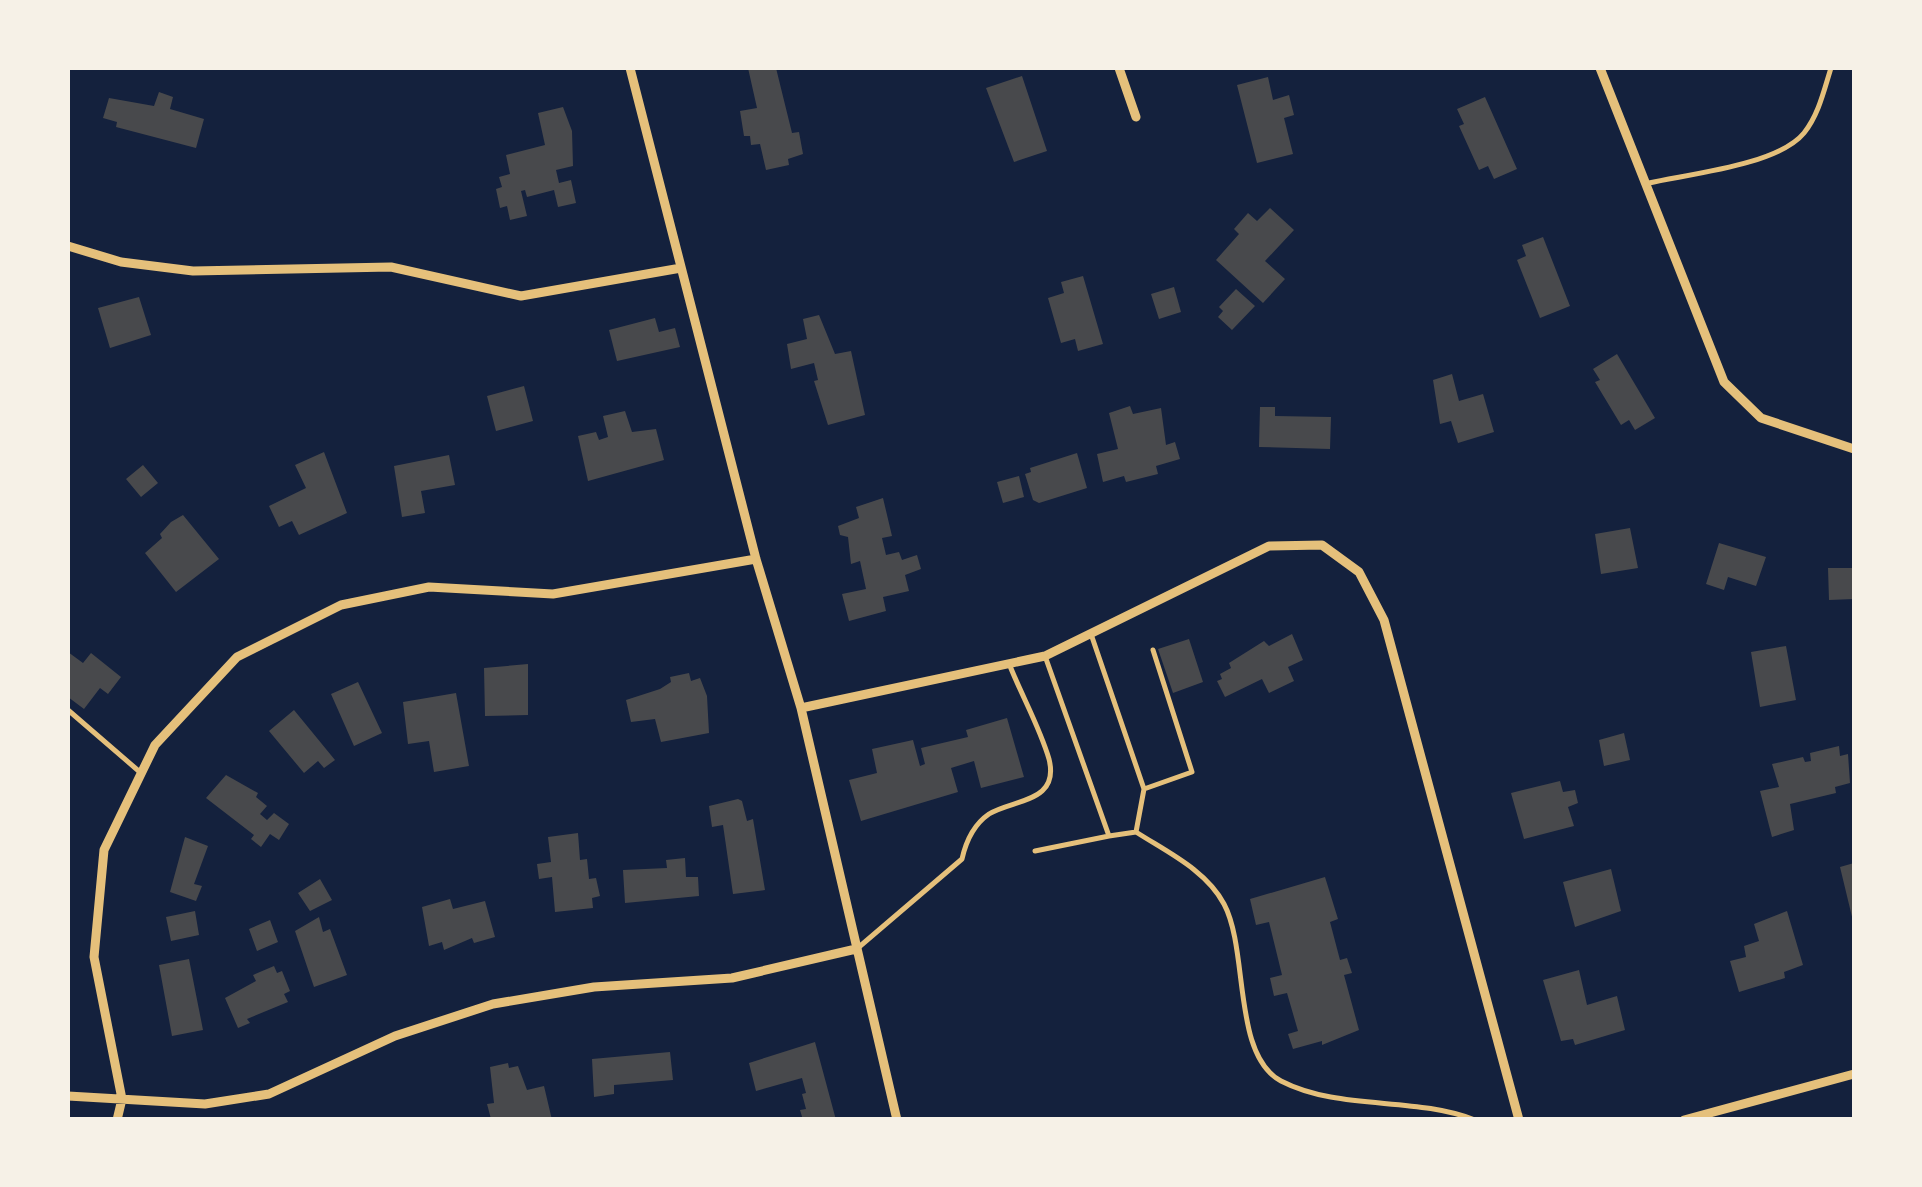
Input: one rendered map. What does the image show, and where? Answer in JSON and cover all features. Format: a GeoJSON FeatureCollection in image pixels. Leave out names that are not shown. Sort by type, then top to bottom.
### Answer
{"type":"FeatureCollection","features":[{"type":"Feature","properties":{"kind":"street"},"geometry":{"type":"LineString","coordinates":[[630,68],[756,559],[802,708],[897,1120]]}},
{"type":"Feature","properties":{"kind":"street"},"geometry":{"type":"LineString","coordinates":[[1119,68],[1136,116]]}},
{"type":"Feature","properties":{"kind":"street"},"geometry":{"type":"LineString","coordinates":[[1600,68],[1732,392],[1762,418],[1854,449]]}},
{"type":"Feature","properties":{"kind":"street"},"geometry":{"type":"LineString","coordinates":[[68,246],[121,262],[192,271],[391,266],[521,296],[680,268]]}},
{"type":"Feature","properties":{"kind":"street"},"geometry":{"type":"LineString","coordinates":[[802,708],[1045,656],[1269,546],[1322,545],[1359,572],[1384,620],[1519,1120]]}},
{"type":"Feature","properties":{"kind":"street"},"geometry":{"type":"LineString","coordinates":[[117,1120],[122,1099],[94,957],[104,850],[155,745],[237,657],[340,605],[429,587],[553,594],[756,559]]}},
{"type":"Feature","properties":{"kind":"street"},"geometry":{"type":"LineString","coordinates":[[68,1096],[238,1101],[268,1094],[395,1036],[494,1004],[594,987],[732,978],[856,949]]}},
{"type":"Feature","properties":{"kind":"street"},"geometry":{"type":"LineString","coordinates":[[1684,1120],[1854,1074]]}},
{"type":"Feature","properties":{"kind":"lane"},"geometry":{"type":"LineString","coordinates":[[1648,184],[1783,150],[1802,135],[1817,110],[1831,68]]}},
{"type":"Feature","properties":{"kind":"lane"},"geometry":{"type":"LineString","coordinates":[[1091,634],[1144,789],[1136,832]]}},
{"type":"Feature","properties":{"kind":"lane"},"geometry":{"type":"LineString","coordinates":[[1144,789],[1192,772],[1153,650]]}},
{"type":"Feature","properties":{"kind":"lane"},"geometry":{"type":"LineString","coordinates":[[1045,656],[1109,836]]}},
{"type":"Feature","properties":{"kind":"lane"},"geometry":{"type":"LineString","coordinates":[[856,949],[962,859],[966,842],[988,814],[1033,800],[1048,782],[1049,758],[1009,664]]}},
{"type":"Feature","properties":{"kind":"lane"},"geometry":{"type":"LineString","coordinates":[[68,710],[141,773]]}},
{"type":"Feature","properties":{"kind":"lane"},"geometry":{"type":"LineString","coordinates":[[1035,851],[1136,832],[1202,875],[1222,900],[1236,931],[1251,1042],[1276,1079],[1318,1093],[1475,1120]]}},
{"type":"Feature","properties":{"kind":"building"},"geometry":{"type":"Polygon","coordinates":[[[748,68],[776,68],[792,133],[799,132],[803,154],[788,159],[789,165],[766,170],[760,144],[751,145],[750,136],[744,136],[740,111],[757,108],[748,68]]]}},
{"type":"Feature","properties":{"kind":"building"},"geometry":{"type":"Polygon","coordinates":[[[1022,76],[1047,151],[1014,162],[986,88],[1022,76]]]}},
{"type":"Feature","properties":{"kind":"building"},"geometry":{"type":"Polygon","coordinates":[[[1268,77],[1273,100],[1289,95],[1294,115],[1284,118],[1293,154],[1257,163],[1237,85],[1268,77]]]}},
{"type":"Feature","properties":{"kind":"building"},"geometry":{"type":"Polygon","coordinates":[[[159,92],[173,97],[170,109],[204,119],[196,148],[116,127],[117,122],[103,118],[109,98],[154,106],[159,92]]]}},
{"type":"Feature","properties":{"kind":"building"},"geometry":{"type":"Polygon","coordinates":[[[1485,97],[1517,169],[1494,179],[1488,166],[1479,170],[1459,126],[1464,124],[1457,109],[1485,97]]]}},
{"type":"Feature","properties":{"kind":"building"},"geometry":{"type":"Polygon","coordinates":[[[563,107],[572,131],[573,166],[556,170],[559,183],[571,180],[576,203],[558,207],[554,190],[527,197],[525,190],[521,191],[527,216],[510,220],[507,206],[500,208],[496,189],[502,187],[499,177],[510,174],[506,155],[545,145],[538,113],[563,107]]]}},
{"type":"Feature","properties":{"kind":"building"},"geometry":{"type":"Polygon","coordinates":[[[1270,208],[1294,230],[1265,261],[1285,279],[1263,303],[1216,260],[1239,234],[1234,229],[1248,213],[1257,221],[1270,208]]]}},
{"type":"Feature","properties":{"kind":"building"},"geometry":{"type":"Polygon","coordinates":[[[1543,237],[1570,306],[1540,318],[1517,260],[1526,256],[1522,245],[1543,237]]]}},
{"type":"Feature","properties":{"kind":"building"},"geometry":{"type":"Polygon","coordinates":[[[1083,276],[1103,344],[1078,351],[1075,339],[1061,343],[1048,298],[1064,293],[1061,282],[1083,276]]]}},
{"type":"Feature","properties":{"kind":"building"},"geometry":{"type":"Polygon","coordinates":[[[1174,287],[1181,312],[1159,319],[1151,294],[1174,287]]]}},
{"type":"Feature","properties":{"kind":"building"},"geometry":{"type":"Polygon","coordinates":[[[1236,289],[1255,306],[1232,330],[1218,317],[1223,311],[1219,307],[1236,289]]]}},
{"type":"Feature","properties":{"kind":"building"},"geometry":{"type":"Polygon","coordinates":[[[139,297],[151,335],[110,348],[98,308],[139,297]]]}},
{"type":"Feature","properties":{"kind":"building"},"geometry":{"type":"Polygon","coordinates":[[[819,315],[835,354],[851,351],[865,415],[828,425],[814,381],[818,380],[814,363],[791,369],[787,344],[807,339],[803,319],[819,315]]]}},
{"type":"Feature","properties":{"kind":"building"},"geometry":{"type":"Polygon","coordinates":[[[655,318],[659,332],[675,328],[680,347],[617,361],[609,330],[655,318]]]}},
{"type":"Feature","properties":{"kind":"building"},"geometry":{"type":"Polygon","coordinates":[[[1617,354],[1655,418],[1635,430],[1629,420],[1621,425],[1595,382],[1600,380],[1593,369],[1617,354]]]}},
{"type":"Feature","properties":{"kind":"building"},"geometry":{"type":"Polygon","coordinates":[[[1452,374],[1459,401],[1483,394],[1494,432],[1458,443],[1451,421],[1440,424],[1433,380],[1452,374]]]}},
{"type":"Feature","properties":{"kind":"building"},"geometry":{"type":"Polygon","coordinates":[[[524,386],[533,421],[496,431],[487,396],[524,386]]]}},
{"type":"Feature","properties":{"kind":"building"},"geometry":{"type":"Polygon","coordinates":[[[1130,406],[1133,414],[1161,408],[1166,445],[1175,442],[1180,459],[1156,466],[1158,474],[1126,482],[1124,476],[1103,482],[1097,454],[1118,449],[1109,413],[1130,406]]]}},
{"type":"Feature","properties":{"kind":"building"},"geometry":{"type":"Polygon","coordinates":[[[1260,407],[1275,407],[1275,416],[1331,417],[1330,449],[1259,447],[1260,407]]]}},
{"type":"Feature","properties":{"kind":"building"},"geometry":{"type":"Polygon","coordinates":[[[625,411],[632,432],[656,429],[664,460],[588,481],[578,436],[596,432],[599,440],[608,437],[603,416],[625,411]]]}},
{"type":"Feature","properties":{"kind":"building"},"geometry":{"type":"Polygon","coordinates":[[[324,452],[347,513],[299,535],[292,521],[279,527],[269,506],[306,488],[295,465],[324,452]]]}},
{"type":"Feature","properties":{"kind":"building"},"geometry":{"type":"Polygon","coordinates":[[[1077,453],[1087,488],[1039,503],[1033,500],[1025,474],[1031,472],[1030,468],[1077,453]]]}},
{"type":"Feature","properties":{"kind":"building"},"geometry":{"type":"Polygon","coordinates":[[[449,455],[455,485],[421,491],[425,513],[402,517],[394,466],[449,455]]]}},
{"type":"Feature","properties":{"kind":"building"},"geometry":{"type":"Polygon","coordinates":[[[143,465],[158,483],[141,497],[126,479],[143,465]]]}},
{"type":"Feature","properties":{"kind":"building"},"geometry":{"type":"Polygon","coordinates":[[[1019,476],[1024,497],[1003,503],[997,482],[1019,476]]]}},
{"type":"Feature","properties":{"kind":"building"},"geometry":{"type":"Polygon","coordinates":[[[883,498],[892,536],[882,538],[886,555],[899,552],[902,560],[917,555],[921,569],[905,575],[909,591],[883,597],[886,611],[849,621],[842,594],[866,589],[860,561],[851,564],[848,537],[840,535],[838,526],[859,518],[856,507],[883,498]]]}},
{"type":"Feature","properties":{"kind":"building"},"geometry":{"type":"Polygon","coordinates":[[[183,515],[219,559],[176,592],[145,553],[162,538],[160,534],[171,522],[183,515]]]}},
{"type":"Feature","properties":{"kind":"building"},"geometry":{"type":"Polygon","coordinates":[[[1630,528],[1638,568],[1601,574],[1595,534],[1630,528]]]}},
{"type":"Feature","properties":{"kind":"building"},"geometry":{"type":"Polygon","coordinates":[[[1719,543],[1766,557],[1756,586],[1728,577],[1724,590],[1706,584],[1719,543]]]}},
{"type":"Feature","properties":{"kind":"building"},"geometry":{"type":"Polygon","coordinates":[[[1828,568],[1854,568],[1854,599],[1829,600],[1828,568]]]}},
{"type":"Feature","properties":{"kind":"building"},"geometry":{"type":"Polygon","coordinates":[[[1292,634],[1303,660],[1288,667],[1294,681],[1269,693],[1262,679],[1225,697],[1217,681],[1222,679],[1220,674],[1231,668],[1229,663],[1264,641],[1269,646],[1292,634]]]}},
{"type":"Feature","properties":{"kind":"building"},"geometry":{"type":"Polygon","coordinates":[[[1189,639],[1203,682],[1173,693],[1158,649],[1189,639]]]}},
{"type":"Feature","properties":{"kind":"building"},"geometry":{"type":"Polygon","coordinates":[[[1786,646],[1796,700],[1760,707],[1751,652],[1786,646]]]}},
{"type":"Feature","properties":{"kind":"building"},"geometry":{"type":"Polygon","coordinates":[[[68,652],[83,663],[91,653],[121,677],[108,694],[100,688],[84,709],[68,697],[68,652]]]}},
{"type":"Feature","properties":{"kind":"building"},"geometry":{"type":"Polygon","coordinates":[[[528,664],[528,715],[485,716],[484,668],[528,664]]]}},
{"type":"Feature","properties":{"kind":"building"},"geometry":{"type":"Polygon","coordinates":[[[689,673],[691,681],[700,678],[707,696],[709,733],[661,742],[655,719],[631,722],[626,700],[660,689],[671,682],[670,677],[689,673]]]}},
{"type":"Feature","properties":{"kind":"building"},"geometry":{"type":"Polygon","coordinates":[[[358,682],[382,733],[354,746],[331,694],[358,682]]]}},
{"type":"Feature","properties":{"kind":"building"},"geometry":{"type":"Polygon","coordinates":[[[456,693],[469,766],[434,772],[429,741],[408,744],[403,702],[456,693]]]}},
{"type":"Feature","properties":{"kind":"building"},"geometry":{"type":"Polygon","coordinates":[[[294,710],[335,760],[324,768],[318,761],[304,773],[269,731],[294,710]]]}},
{"type":"Feature","properties":{"kind":"building"},"geometry":{"type":"Polygon","coordinates":[[[1007,718],[1024,777],[981,788],[974,761],[951,768],[958,792],[861,821],[849,780],[877,773],[872,749],[913,740],[920,766],[925,764],[921,748],[968,737],[966,730],[1007,718]]]}},
{"type":"Feature","properties":{"kind":"building"},"geometry":{"type":"Polygon","coordinates":[[[1624,733],[1630,760],[1604,766],[1599,740],[1624,733]]]}},
{"type":"Feature","properties":{"kind":"building"},"geometry":{"type":"Polygon","coordinates":[[[1839,746],[1840,756],[1848,754],[1850,783],[1835,787],[1836,793],[1790,804],[1794,830],[1772,837],[1760,791],[1779,787],[1772,764],[1803,757],[1805,762],[1811,761],[1810,753],[1839,746]]]}},
{"type":"Feature","properties":{"kind":"building"},"geometry":{"type":"Polygon","coordinates":[[[226,775],[258,793],[256,797],[267,806],[260,814],[267,820],[274,813],[289,824],[279,840],[270,834],[261,847],[251,839],[254,835],[206,798],[226,775]]]}},
{"type":"Feature","properties":{"kind":"building"},"geometry":{"type":"Polygon","coordinates":[[[1560,781],[1563,792],[1575,790],[1578,803],[1568,807],[1574,826],[1524,839],[1511,793],[1560,781]]]}},
{"type":"Feature","properties":{"kind":"building"},"geometry":{"type":"Polygon","coordinates":[[[738,799],[747,821],[753,819],[765,890],[733,894],[723,825],[712,827],[709,806],[738,799]]]}},
{"type":"Feature","properties":{"kind":"building"},"geometry":{"type":"Polygon","coordinates":[[[578,833],[580,860],[587,859],[589,879],[596,878],[600,896],[592,898],[593,908],[555,912],[552,877],[539,879],[537,864],[551,862],[548,837],[578,833]]]}},
{"type":"Feature","properties":{"kind":"building"},"geometry":{"type":"Polygon","coordinates":[[[185,837],[208,846],[194,884],[202,886],[196,901],[170,892],[185,837]]]}},
{"type":"Feature","properties":{"kind":"building"},"geometry":{"type":"Polygon","coordinates":[[[685,858],[686,877],[698,877],[699,896],[625,903],[623,870],[667,868],[666,860],[685,858]]]}},
{"type":"Feature","properties":{"kind":"building"},"geometry":{"type":"Polygon","coordinates":[[[1854,863],[1854,920],[1853,921],[1840,867],[1854,863]]]}},
{"type":"Feature","properties":{"kind":"building"},"geometry":{"type":"Polygon","coordinates":[[[1611,869],[1621,911],[1575,927],[1563,882],[1611,869]]]}},
{"type":"Feature","properties":{"kind":"building"},"geometry":{"type":"Polygon","coordinates":[[[1325,877],[1338,919],[1330,922],[1340,960],[1347,958],[1352,973],[1344,975],[1359,1030],[1322,1045],[1322,1041],[1293,1049],[1288,1034],[1298,1031],[1287,993],[1274,996],[1270,978],[1282,975],[1269,922],[1256,925],[1250,899],[1325,877]]]}},
{"type":"Feature","properties":{"kind":"building"},"geometry":{"type":"Polygon","coordinates":[[[320,879],[332,900],[310,911],[298,893],[320,879]]]}},
{"type":"Feature","properties":{"kind":"building"},"geometry":{"type":"Polygon","coordinates":[[[450,899],[453,909],[485,901],[495,937],[474,943],[472,938],[444,950],[442,942],[429,946],[422,907],[450,899]]]}},
{"type":"Feature","properties":{"kind":"building"},"geometry":{"type":"Polygon","coordinates":[[[195,911],[199,935],[171,941],[166,917],[195,911]]]}},
{"type":"Feature","properties":{"kind":"building"},"geometry":{"type":"Polygon","coordinates":[[[1787,911],[1803,965],[1784,972],[1785,978],[1739,992],[1730,961],[1746,957],[1744,946],[1759,941],[1754,924],[1787,911]]]}},
{"type":"Feature","properties":{"kind":"building"},"geometry":{"type":"Polygon","coordinates":[[[319,917],[323,932],[330,929],[347,975],[314,987],[295,931],[319,917]]]}},
{"type":"Feature","properties":{"kind":"building"},"geometry":{"type":"Polygon","coordinates":[[[270,920],[278,942],[257,951],[249,929],[270,920]]]}},
{"type":"Feature","properties":{"kind":"building"},"geometry":{"type":"Polygon","coordinates":[[[189,959],[203,1030],[172,1036],[159,965],[189,959]]]}},
{"type":"Feature","properties":{"kind":"building"},"geometry":{"type":"Polygon","coordinates":[[[274,966],[277,973],[282,971],[290,991],[284,994],[288,1002],[247,1019],[250,1023],[238,1028],[225,998],[256,981],[253,975],[274,966]]]}},
{"type":"Feature","properties":{"kind":"building"},"geometry":{"type":"Polygon","coordinates":[[[1579,970],[1587,1005],[1617,996],[1625,1030],[1575,1045],[1573,1039],[1561,1041],[1543,980],[1579,970]]]}},
{"type":"Feature","properties":{"kind":"building"},"geometry":{"type":"Polygon","coordinates":[[[815,1042],[836,1120],[803,1120],[800,1110],[806,1109],[802,1094],[806,1093],[802,1078],[756,1091],[749,1063],[815,1042]]]}},
{"type":"Feature","properties":{"kind":"building"},"geometry":{"type":"Polygon","coordinates":[[[670,1052],[673,1080],[614,1085],[614,1094],[594,1097],[592,1059],[670,1052]]]}},
{"type":"Feature","properties":{"kind":"building"},"geometry":{"type":"Polygon","coordinates":[[[508,1063],[509,1068],[518,1066],[527,1090],[544,1086],[552,1120],[491,1119],[487,1104],[494,1103],[490,1067],[508,1063]]]}}]}
